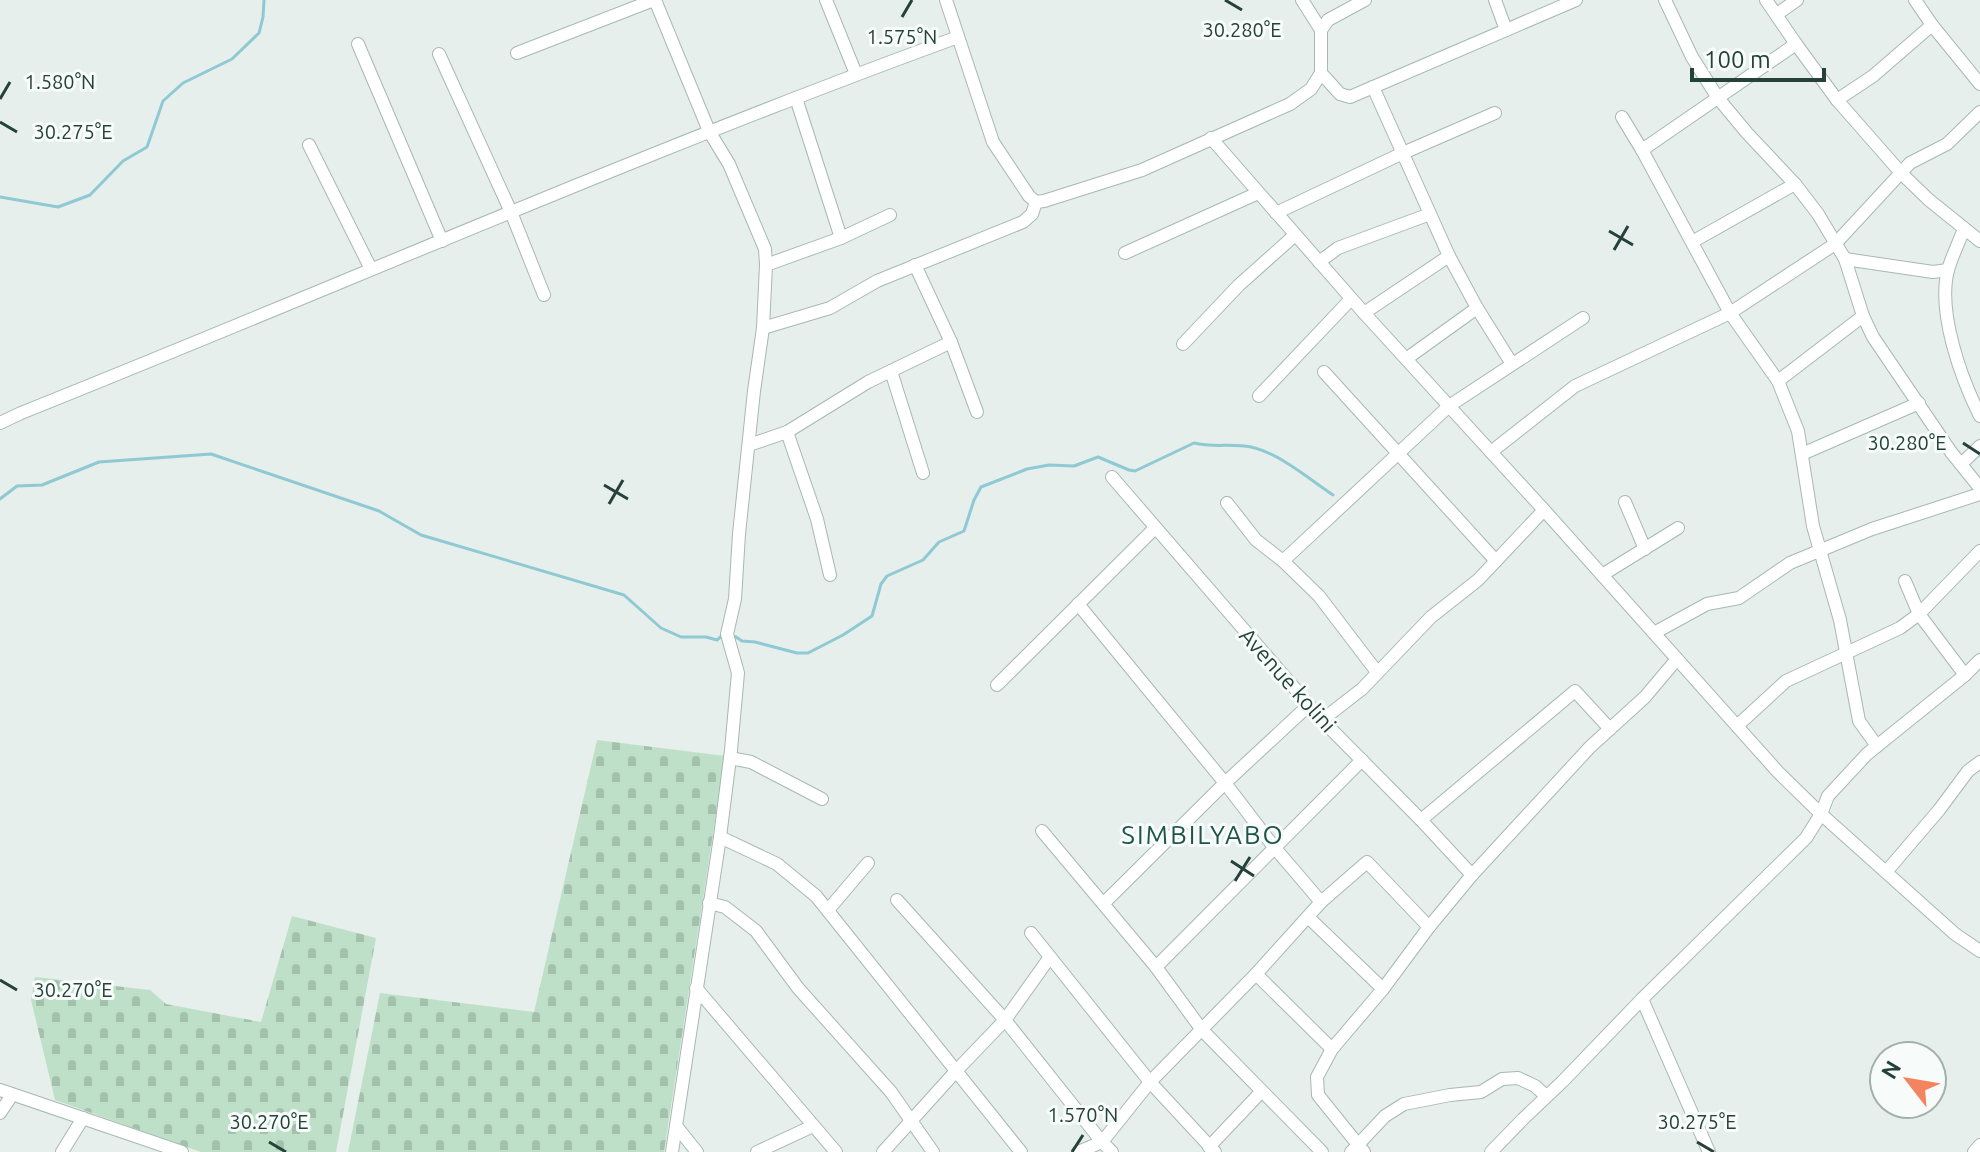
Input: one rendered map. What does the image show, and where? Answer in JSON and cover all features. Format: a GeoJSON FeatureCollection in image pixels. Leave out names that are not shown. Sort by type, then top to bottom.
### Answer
{"type":"FeatureCollection","features":[{"type":"Feature","properties":{"kind":"street"},"geometry":{"type":"LineString","coordinates":[[517,53],[655,0],[709,131],[729,164],[765,249],[763,328],[739,534],[735,599],[727,634],[738,673],[730,758],[672,1152]]}},
{"type":"Feature","properties":{"kind":"street"},"geometry":{"type":"LineString","coordinates":[[826,0],[856,74]]}},
{"type":"Feature","properties":{"kind":"street"},"geometry":{"type":"LineString","coordinates":[[946,0],[993,142],[1036,202],[1142,170],[1290,104],[1311,89],[1321,73],[1321,30],[1302,0]]}},
{"type":"Feature","properties":{"kind":"street"},"geometry":{"type":"LineString","coordinates":[[1321,30],[1328,20],[1365,0]]}},
{"type":"Feature","properties":{"kind":"street"},"geometry":{"type":"LineString","coordinates":[[1495,0],[1506,30]]}},
{"type":"Feature","properties":{"kind":"street"},"geometry":{"type":"LineString","coordinates":[[1321,73],[1340,94],[1350,97],[1576,0]]}},
{"type":"Feature","properties":{"kind":"street"},"geometry":{"type":"LineString","coordinates":[[1665,0],[1692,57],[1718,98],[1818,214],[1845,259],[1873,337],[1980,488]]}},
{"type":"Feature","properties":{"kind":"street"},"geometry":{"type":"LineString","coordinates":[[1766,0],[1837,100],[1902,174],[1980,241]]}},
{"type":"Feature","properties":{"kind":"street"},"geometry":{"type":"LineString","coordinates":[[1777,14],[1797,0]]}},
{"type":"Feature","properties":{"kind":"street"},"geometry":{"type":"LineString","coordinates":[[1915,0],[1980,84]]}},
{"type":"Feature","properties":{"kind":"street"},"geometry":{"type":"LineString","coordinates":[[1837,100],[1873,76],[1932,25]]}},
{"type":"Feature","properties":{"kind":"street"},"geometry":{"type":"LineString","coordinates":[[0,423],[709,131],[958,37]]}},
{"type":"Feature","properties":{"kind":"street"},"geometry":{"type":"LineString","coordinates":[[358,44],[442,241]]}},
{"type":"Feature","properties":{"kind":"street"},"geometry":{"type":"LineString","coordinates":[[1642,150],[1796,44]]}},
{"type":"Feature","properties":{"kind":"street"},"geometry":{"type":"LineString","coordinates":[[439,54],[511,212],[544,295]]}},
{"type":"Feature","properties":{"kind":"street"},"geometry":{"type":"LineString","coordinates":[[1373,87],[1449,256],[1512,364]]}},
{"type":"Feature","properties":{"kind":"street"},"geometry":{"type":"LineString","coordinates":[[796,98],[841,238]]}},
{"type":"Feature","properties":{"kind":"street"},"geometry":{"type":"LineString","coordinates":[[1491,452],[1575,386],[1730,313],[1835,244],[1910,163],[1947,144],[1980,112]]}},
{"type":"Feature","properties":{"kind":"street"},"geometry":{"type":"LineString","coordinates":[[1276,213],[1495,113]]}},
{"type":"Feature","properties":{"kind":"street"},"geometry":{"type":"LineString","coordinates":[[1622,117],[1730,313],[1778,381],[1798,431],[1813,526],[1839,617],[1859,721],[1877,746]]}},
{"type":"Feature","properties":{"kind":"street"},"geometry":{"type":"LineString","coordinates":[[1211,138],[1351,299],[1778,772],[1955,934],[1980,951]]}},
{"type":"Feature","properties":{"kind":"street"},"geometry":{"type":"LineString","coordinates":[[309,145],[371,269]]}},
{"type":"Feature","properties":{"kind":"street"},"geometry":{"type":"LineString","coordinates":[[1692,242],[1795,184]]}},
{"type":"Feature","properties":{"kind":"street"},"geometry":{"type":"LineString","coordinates":[[1125,253],[1258,193]]}},
{"type":"Feature","properties":{"kind":"street"},"geometry":{"type":"LineString","coordinates":[[763,328],[830,308],[877,281],[1023,222],[1032,214],[1036,202]]}},
{"type":"Feature","properties":{"kind":"street"},"geometry":{"type":"LineString","coordinates":[[1319,262],[1338,248],[1430,214]]}},
{"type":"Feature","properties":{"kind":"street"},"geometry":{"type":"LineString","coordinates":[[766,265],[841,238],[890,215]]}},
{"type":"Feature","properties":{"kind":"street"},"geometry":{"type":"LineString","coordinates":[[1964,229],[1948,270],[1947,307],[1953,350],[1980,416]]}},
{"type":"Feature","properties":{"kind":"street"},"geometry":{"type":"LineString","coordinates":[[1183,344],[1239,285],[1295,235]]}},
{"type":"Feature","properties":{"kind":"street"},"geometry":{"type":"LineString","coordinates":[[1364,313],[1449,256]]}},
{"type":"Feature","properties":{"kind":"street"},"geometry":{"type":"LineString","coordinates":[[1845,259],[1933,272],[1948,270]]}},
{"type":"Feature","properties":{"kind":"street"},"geometry":{"type":"LineString","coordinates":[[915,265],[951,342],[977,412]]}},
{"type":"Feature","properties":{"kind":"street"},"geometry":{"type":"LineString","coordinates":[[1259,396],[1351,299]]}},
{"type":"Feature","properties":{"kind":"street"},"geometry":{"type":"LineString","coordinates":[[1406,359],[1477,308]]}},
{"type":"Feature","properties":{"kind":"street"},"geometry":{"type":"LineString","coordinates":[[1778,381],[1863,316]]}},
{"type":"Feature","properties":{"kind":"street"},"geometry":{"type":"LineString","coordinates":[[1283,561],[1449,406],[1583,318]]}},
{"type":"Feature","properties":{"kind":"street"},"geometry":{"type":"LineString","coordinates":[[749,445],[787,432],[868,382],[951,342]]}},
{"type":"Feature","properties":{"kind":"street"},"geometry":{"type":"LineString","coordinates":[[891,371],[923,473]]}},
{"type":"Feature","properties":{"kind":"street"},"geometry":{"type":"LineString","coordinates":[[1324,372],[1496,561]]}},
{"type":"Feature","properties":{"kind":"street"},"geometry":{"type":"LineString","coordinates":[[1802,454],[1919,403]]}},
{"type":"Feature","properties":{"kind":"street"},"geometry":{"type":"LineString","coordinates":[[787,432],[817,519],[830,575]]}},
{"type":"Feature","properties":{"kind":"street"},"geometry":{"type":"LineString","coordinates":[[1961,464],[1980,446]]}},
{"type":"Feature","properties":{"kind":"street","name":"Avenue kolini"},"geometry":{"type":"LineString","coordinates":[[1112,477],[1322,720],[1472,875]]}},
{"type":"Feature","properties":{"kind":"street"},"geometry":{"type":"LineString","coordinates":[[1654,633],[1707,604],[1739,598],[1790,563],[1872,529],[1980,494]]}},
{"type":"Feature","properties":{"kind":"street"},"geometry":{"type":"LineString","coordinates":[[1625,502],[1645,549]]}},
{"type":"Feature","properties":{"kind":"street"},"geometry":{"type":"LineString","coordinates":[[1227,503],[1256,540],[1319,596],[1377,672]]}},
{"type":"Feature","properties":{"kind":"street"},"geometry":{"type":"LineString","coordinates":[[1322,720],[1362,689],[1431,617],[1478,580],[1544,510]]}},
{"type":"Feature","properties":{"kind":"street"},"geometry":{"type":"LineString","coordinates":[[997,685],[1155,528]]}},
{"type":"Feature","properties":{"kind":"street"},"geometry":{"type":"LineString","coordinates":[[1602,575],[1678,528]]}},
{"type":"Feature","properties":{"kind":"street"},"geometry":{"type":"LineString","coordinates":[[1737,726],[1786,681],[1900,628],[1919,614],[1980,551]]}},
{"type":"Feature","properties":{"kind":"street"},"geometry":{"type":"LineString","coordinates":[[1491,1152],[1806,838],[1828,796],[1867,754],[1974,670],[1919,614],[1905,581]]}},
{"type":"Feature","properties":{"kind":"street"},"geometry":{"type":"LineString","coordinates":[[1078,604],[1321,902]]}},
{"type":"Feature","properties":{"kind":"street"},"geometry":{"type":"LineString","coordinates":[[1546,1096],[1535,1086],[1518,1078],[1502,1079],[1481,1092],[1404,1104],[1385,1116],[1358,1150],[1318,1095],[1317,1077],[1332,1049],[1472,875],[1581,756],[1645,697],[1677,659]]}},
{"type":"Feature","properties":{"kind":"street"},"geometry":{"type":"LineString","coordinates":[[1421,820],[1575,691],[1610,729]]}},
{"type":"Feature","properties":{"kind":"street"},"geometry":{"type":"LineString","coordinates":[[1104,903],[1309,705]]}},
{"type":"Feature","properties":{"kind":"street"},"geometry":{"type":"LineString","coordinates":[[730,758],[751,762],[822,799]]}},
{"type":"Feature","properties":{"kind":"street"},"geometry":{"type":"LineString","coordinates":[[1156,967],[1362,760]]}},
{"type":"Feature","properties":{"kind":"street"},"geometry":{"type":"LineString","coordinates":[[1886,872],[1968,771],[1980,762]]}},
{"type":"Feature","properties":{"kind":"street"},"geometry":{"type":"LineString","coordinates":[[1042,831],[1156,967],[1202,1030],[1322,1152]]}},
{"type":"Feature","properties":{"kind":"street"},"geometry":{"type":"LineString","coordinates":[[720,837],[777,864],[816,896],[1021,1152]]}},
{"type":"Feature","properties":{"kind":"street"},"geometry":{"type":"LineString","coordinates":[[1078,1152],[1102,1142],[1150,1082],[1256,974],[1321,902],[1367,862],[1429,927]]}},
{"type":"Feature","properties":{"kind":"street"},"geometry":{"type":"LineString","coordinates":[[828,910],[868,863]]}},
{"type":"Feature","properties":{"kind":"street"},"geometry":{"type":"LineString","coordinates":[[897,900],[1005,1020],[1112,1152]]}},
{"type":"Feature","properties":{"kind":"street"},"geometry":{"type":"LineString","coordinates":[[709,903],[725,907],[756,931],[798,988],[891,1092],[933,1152]]}},
{"type":"Feature","properties":{"kind":"street"},"geometry":{"type":"LineString","coordinates":[[1308,917],[1383,989]]}},
{"type":"Feature","properties":{"kind":"street"},"geometry":{"type":"LineString","coordinates":[[1031,933],[1150,1082],[1212,1149],[1261,1092]]}},
{"type":"Feature","properties":{"kind":"street"},"geometry":{"type":"LineString","coordinates":[[883,1152],[1005,1020],[1050,957]]}},
{"type":"Feature","properties":{"kind":"street"},"geometry":{"type":"LineString","coordinates":[[1256,974],[1332,1049]]}},
{"type":"Feature","properties":{"kind":"street"},"geometry":{"type":"LineString","coordinates":[[696,988],[836,1152]]}},
{"type":"Feature","properties":{"kind":"street"},"geometry":{"type":"LineString","coordinates":[[1642,999],[1709,1152]]}},
{"type":"Feature","properties":{"kind":"street"},"geometry":{"type":"LineString","coordinates":[[0,1113],[6,1092],[83,1118],[153,1147],[182,1152]]}},
{"type":"Feature","properties":{"kind":"street"},"geometry":{"type":"LineString","coordinates":[[62,1152],[83,1118]]}},
{"type":"Feature","properties":{"kind":"street"},"geometry":{"type":"LineString","coordinates":[[757,1152],[813,1126]]}},
{"type":"Feature","properties":{"kind":"street"},"geometry":{"type":"LineString","coordinates":[[677,1127],[697,1152]]}},
{"type":"Feature","properties":{"kind":"street"},"geometry":{"type":"LineString","coordinates":[[1974,1152],[1980,1145]]}},
{"type":"Feature","properties":{"kind":"green space"},"geometry":{"type":"Polygon","coordinates":[[[597,740],[725,756],[664,1152],[348,1152],[380,993],[534,1012],[597,740]]]}},
{"type":"Feature","properties":{"kind":"green space"},"geometry":{"type":"Polygon","coordinates":[[[292,916],[376,938],[336,1152],[201,1152],[55,1100],[31,1000],[35,977],[150,990],[166,1004],[261,1022],[292,916]]]}},
{"type":"Feature","properties":{"kind":"waterway"},"geometry":{"type":"LineString","coordinates":[[0,197],[58,207],[90,195],[123,161],[147,147],[163,101],[183,83],[232,59],[259,33],[264,0]]}},
{"type":"Feature","properties":{"kind":"waterway"},"geometry":{"type":"LineString","coordinates":[[731,636],[742,641],[808,653],[843,635],[872,616],[881,584],[887,576],[923,560],[939,542],[964,531],[981,487],[1027,469],[1049,465],[1074,466],[1098,457],[1135,471],[1194,443],[1244,446],[1262,450],[1283,461],[1333,495]]}},
{"type":"Feature","properties":{"kind":"waterway"},"geometry":{"type":"LineString","coordinates":[[0,499],[17,486],[42,485],[99,462],[211,454],[379,511],[421,535],[624,595],[661,628],[681,637],[717,640],[724,634]]}},
{"type":"Feature","properties":{"kind":"district","name":"SIMBILYABO"},"geometry":{"type":"Point","coordinates":[1203,835]}}]}
